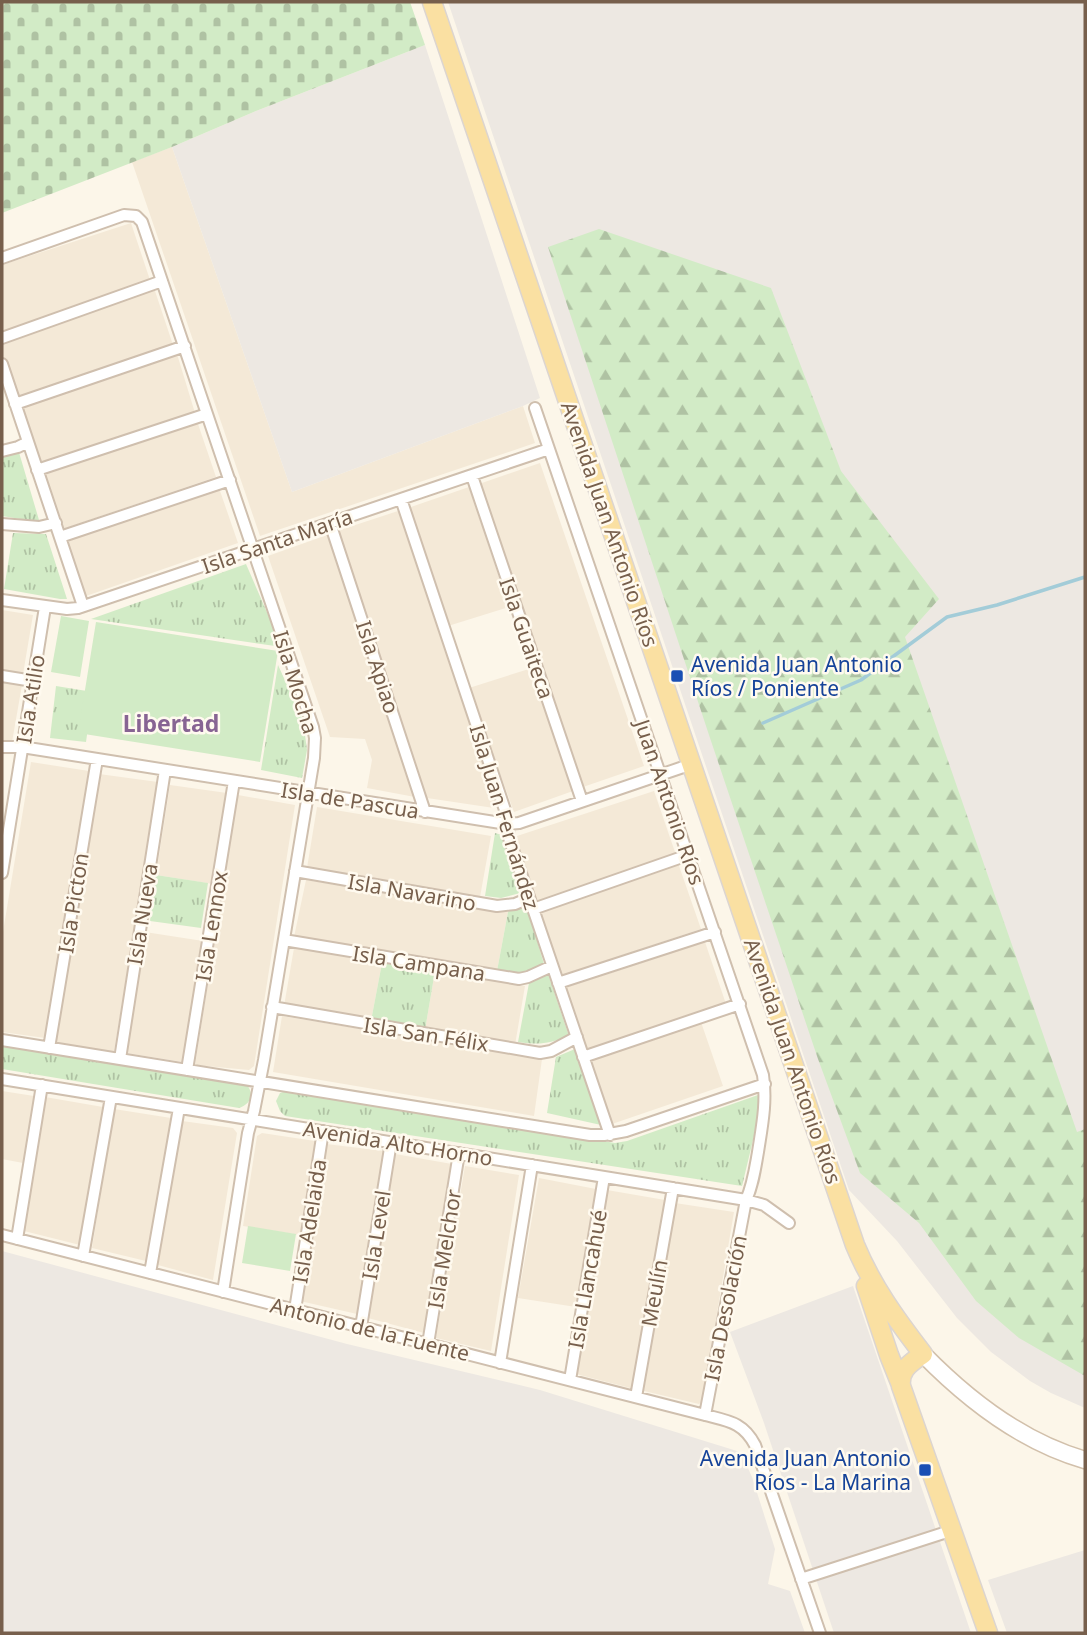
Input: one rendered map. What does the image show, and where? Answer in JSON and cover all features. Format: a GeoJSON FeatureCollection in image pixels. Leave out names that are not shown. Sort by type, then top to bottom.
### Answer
{"type":"FeatureCollection","features":[{"type":"Feature","properties":{"kind":"main road","name":"Avenida Juan Antonio Ríos"},"geometry":{"type":"LineString","coordinates":[[432,2],[855,1245]]}},
{"type":"Feature","properties":{"kind":"main road"},"geometry":{"type":"LineString","coordinates":[[855,1245],[878,1293],[890,1311],[923,1354],[962,1392],[994,1416],[1061,1452],[1085,1460]]}},
{"type":"Feature","properties":{"kind":"main road"},"geometry":{"type":"LineString","coordinates":[[855,1245],[869,1293],[988,1633]]}},
{"type":"Feature","properties":{"kind":"main road"},"geometry":{"type":"LineString","coordinates":[[901,1386],[904,1370],[923,1354]]}},
{"type":"Feature","properties":{"kind":"street","name":"Isla Mocha"},"geometry":{"type":"LineString","coordinates":[[2,258],[124,215],[136,216],[144,225],[313,727],[315,748],[308,793],[223,1292]]}},
{"type":"Feature","properties":{"kind":"street"},"geometry":{"type":"LineString","coordinates":[[2,338],[162,281]]}},
{"type":"Feature","properties":{"kind":"street"},"geometry":{"type":"LineString","coordinates":[[15,404],[184,346]]}},
{"type":"Feature","properties":{"kind":"street"},"geometry":{"type":"LineString","coordinates":[[2,368],[83,606]]}},
{"type":"Feature","properties":{"kind":"street","name":"Juan Antonio Ríos"},"geometry":{"type":"LineString","coordinates":[[535,408],[760,1065],[766,1100],[752,1185],[746,1200]]}},
{"type":"Feature","properties":{"kind":"street"},"geometry":{"type":"LineString","coordinates":[[37,470],[207,414]]}},
{"type":"Feature","properties":{"kind":"street"},"geometry":{"type":"LineString","coordinates":[[2,451],[28,442]]}},
{"type":"Feature","properties":{"kind":"street","name":"Isla Santa María"},"geometry":{"type":"LineString","coordinates":[[2,600],[71,609],[83,606],[549,449]]}},
{"type":"Feature","properties":{"kind":"street","name":"Isla Guaiteca"},"geometry":{"type":"LineString","coordinates":[[472,476],[582,801]]}},
{"type":"Feature","properties":{"kind":"street"},"geometry":{"type":"LineString","coordinates":[[60,537],[230,480]]}},
{"type":"Feature","properties":{"kind":"street","name":"Isla Juan Fernández"},"geometry":{"type":"LineString","coordinates":[[401,499],[506,813],[509,838],[610,1135]]}},
{"type":"Feature","properties":{"kind":"street"},"geometry":{"type":"LineString","coordinates":[[2,524],[39,527],[55,523]]}},
{"type":"Feature","properties":{"kind":"street","name":"Isla Apiao"},"geometry":{"type":"LineString","coordinates":[[330,523],[425,812]]}},
{"type":"Feature","properties":{"kind":"street","name":"Isla Atilio"},"geometry":{"type":"LineString","coordinates":[[2,873],[6,819],[22,747],[45,607]]}},
{"type":"Feature","properties":{"kind":"street"},"geometry":{"type":"LineString","coordinates":[[2,676],[33,681]]}},
{"type":"Feature","properties":{"kind":"street","name":"Isla de Pascua"},"geometry":{"type":"LineString","coordinates":[[2,747],[22,747],[507,824],[519,823],[692,764]]}},
{"type":"Feature","properties":{"kind":"street","name":"Isla Picton"},"geometry":{"type":"LineString","coordinates":[[49,1048],[97,759]]}},
{"type":"Feature","properties":{"kind":"street","name":"Isla Nueva"},"geometry":{"type":"LineString","coordinates":[[120,1059],[165,770]]}},
{"type":"Feature","properties":{"kind":"street","name":"Isla Lennox"},"geometry":{"type":"LineString","coordinates":[[187,1070],[234,781]]}},
{"type":"Feature","properties":{"kind":"street","name":"Isla Navarino"},"geometry":{"type":"LineString","coordinates":[[295,871],[489,905],[531,904],[688,855]]}},
{"type":"Feature","properties":{"kind":"street"},"geometry":{"type":"LineString","coordinates":[[558,984],[715,932]]}},
{"type":"Feature","properties":{"kind":"street","name":"Isla Campana"},"geometry":{"type":"LineString","coordinates":[[284,940],[519,979],[552,966]]}},
{"type":"Feature","properties":{"kind":"street"},"geometry":{"type":"LineString","coordinates":[[583,1057],[740,1004]]}},
{"type":"Feature","properties":{"kind":"street","name":"Isla San Félix"},"geometry":{"type":"LineString","coordinates":[[272,1007],[540,1053],[551,1051],[576,1037]]}},
{"type":"Feature","properties":{"kind":"street","name":"Avenida Alto Horno"},"geometry":{"type":"LineString","coordinates":[[2,1040],[590,1135],[610,1135],[626,1131],[765,1084]]}},
{"type":"Feature","properties":{"kind":"street","name":"Avenida Alto Horno"},"geometry":{"type":"LineString","coordinates":[[2,1079],[746,1200],[764,1205],[789,1223]]}},
{"type":"Feature","properties":{"kind":"street"},"geometry":{"type":"LineString","coordinates":[[17,1239],[42,1085]]}},
{"type":"Feature","properties":{"kind":"street"},"geometry":{"type":"LineString","coordinates":[[83,1256],[111,1097]]}},
{"type":"Feature","properties":{"kind":"street"},"geometry":{"type":"LineString","coordinates":[[150,1273],[179,1108]]}},
{"type":"Feature","properties":{"kind":"street","name":"Isla Adelaida"},"geometry":{"type":"LineString","coordinates":[[295,1310],[323,1131]]}},
{"type":"Feature","properties":{"kind":"street","name":"Isla Level"},"geometry":{"type":"LineString","coordinates":[[361,1327],[391,1142]]}},
{"type":"Feature","properties":{"kind":"street","name":"Isla Melchor"},"geometry":{"type":"LineString","coordinates":[[428,1344],[459,1153]]}},
{"type":"Feature","properties":{"kind":"street"},"geometry":{"type":"LineString","coordinates":[[500,1363],[531,1165]]}},
{"type":"Feature","properties":{"kind":"street","name":"Isla Llancahué"},"geometry":{"type":"LineString","coordinates":[[570,1380],[604,1177]]}},
{"type":"Feature","properties":{"kind":"street","name":"Meulín"},"geometry":{"type":"LineString","coordinates":[[636,1398],[673,1188]]}},
{"type":"Feature","properties":{"kind":"street","name":"Isla Desolación"},"geometry":{"type":"LineString","coordinates":[[705,1415],[746,1200]]}},
{"type":"Feature","properties":{"kind":"street","name":"Antonio de la Fuente"},"geometry":{"type":"LineString","coordinates":[[2,1235],[738,1425],[748,1433],[755,1445],[801,1579]]}},
{"type":"Feature","properties":{"kind":"street"},"geometry":{"type":"LineString","coordinates":[[820,1633],[801,1579],[953,1530]]}},
{"type":"Feature","properties":{"kind":"shaded area"},"geometry":{"type":"Polygon","coordinates":[[[448,2],[1085,2],[1085,1408],[1030,1381],[991,1352],[957,1318],[897,1241],[849,1190],[448,2]]]}},
{"type":"Feature","properties":{"kind":"shaded area"},"geometry":{"type":"Polygon","coordinates":[[[425,45],[540,398],[292,492],[172,147],[425,45]]]}},
{"type":"Feature","properties":{"kind":"shaded area"},"geometry":{"type":"Polygon","coordinates":[[[172,147],[292,492],[523,406],[535,443],[260,536],[132,162],[172,147]]]}},
{"type":"Feature","properties":{"kind":"shaded area"},"geometry":{"type":"Polygon","coordinates":[[[131,223],[150,280],[2,332],[2,265],[131,223]]]}},
{"type":"Feature","properties":{"kind":"shaded area"},"geometry":{"type":"Polygon","coordinates":[[[154,288],[173,345],[18,399],[2,353],[2,342],[154,288]]]}},
{"type":"Feature","properties":{"kind":"shaded area"},"geometry":{"type":"Polygon","coordinates":[[[177,354],[195,413],[40,464],[22,407],[177,354]]]}},
{"type":"Feature","properties":{"kind":"shaded area"},"geometry":{"type":"Polygon","coordinates":[[[197,421],[216,477],[63,529],[44,473],[197,421]]]}},
{"type":"Feature","properties":{"kind":"shaded area"},"geometry":{"type":"Polygon","coordinates":[[[540,463],[644,766],[583,787],[479,484],[540,463]]]}},
{"type":"Feature","properties":{"kind":"shaded area"},"geometry":{"type":"Polygon","coordinates":[[[469,487],[509,607],[448,626],[408,508],[469,487]]]}},
{"type":"Feature","properties":{"kind":"shaded area"},"geometry":{"type":"Polygon","coordinates":[[[219,488],[238,543],[86,596],[66,540],[219,488]]]}},
{"type":"Feature","properties":{"kind":"shaded area"},"geometry":{"type":"Polygon","coordinates":[[[398,511],[498,801],[494,808],[427,798],[337,531],[398,511]]]}},
{"type":"Feature","properties":{"kind":"shaded area"},"geometry":{"type":"Polygon","coordinates":[[[327,535],[415,797],[367,788],[372,760],[365,739],[330,737],[268,556],[327,535]]]}},
{"type":"Feature","properties":{"kind":"shaded area"},"geometry":{"type":"Polygon","coordinates":[[[2,610],[33,615],[23,674],[2,671],[2,610]]]}},
{"type":"Feature","properties":{"kind":"shaded area"},"geometry":{"type":"Polygon","coordinates":[[[532,668],[573,791],[514,812],[469,688],[532,668]]]}},
{"type":"Feature","properties":{"kind":"shaded area"},"geometry":{"type":"Polygon","coordinates":[[[2,682],[22,685],[12,742],[2,741],[2,682]]]}},
{"type":"Feature","properties":{"kind":"shaded area"},"geometry":{"type":"Polygon","coordinates":[[[31,762],[89,771],[45,1038],[2,1032],[2,938],[31,762]]]}},
{"type":"Feature","properties":{"kind":"shaded area"},"geometry":{"type":"Polygon","coordinates":[[[99,774],[158,782],[114,1052],[56,1042],[99,774]]]}},
{"type":"Feature","properties":{"kind":"shaded area"},"geometry":{"type":"Polygon","coordinates":[[[170,785],[227,793],[213,884],[156,875],[170,785]]]}},
{"type":"Feature","properties":{"kind":"shaded area"},"geometry":{"type":"Polygon","coordinates":[[[654,791],[676,855],[536,904],[514,837],[654,791]]]}},
{"type":"Feature","properties":{"kind":"shaded area"},"geometry":{"type":"Polygon","coordinates":[[[238,795],[295,805],[254,1066],[249,1070],[195,1065],[238,795]]]}},
{"type":"Feature","properties":{"kind":"shaded area"},"geometry":{"type":"Polygon","coordinates":[[[317,807],[491,836],[480,897],[307,868],[317,807]]]}},
{"type":"Feature","properties":{"kind":"shaded area"},"geometry":{"type":"Polygon","coordinates":[[[678,863],[701,929],[560,976],[539,912],[678,863]]]}},
{"type":"Feature","properties":{"kind":"shaded area"},"geometry":{"type":"Polygon","coordinates":[[[306,880],[508,912],[497,971],[294,937],[306,880]]]}},
{"type":"Feature","properties":{"kind":"shaded area"},"geometry":{"type":"Polygon","coordinates":[[[145,932],[203,941],[183,1062],[126,1053],[145,932]]]}},
{"type":"Feature","properties":{"kind":"shaded area"},"geometry":{"type":"Polygon","coordinates":[[[705,942],[726,1004],[585,1052],[564,988],[705,942]]]}},
{"type":"Feature","properties":{"kind":"shaded area"},"geometry":{"type":"Polygon","coordinates":[[[294,948],[382,963],[371,1021],[284,1006],[294,948]]]}},
{"type":"Feature","properties":{"kind":"shaded area"},"geometry":{"type":"Polygon","coordinates":[[[435,971],[525,986],[515,1045],[425,1030],[435,971]]]}},
{"type":"Feature","properties":{"kind":"shaded area"},"geometry":{"type":"Polygon","coordinates":[[[282,1016],[542,1059],[534,1116],[273,1072],[282,1016]]]}},
{"type":"Feature","properties":{"kind":"shaded area"},"geometry":{"type":"Polygon","coordinates":[[[701,1022],[723,1086],[612,1124],[589,1060],[701,1022]]]}},
{"type":"Feature","properties":{"kind":"shaded area"},"geometry":{"type":"Polygon","coordinates":[[[2,1091],[34,1096],[23,1163],[2,1159],[2,1091]]]}},
{"type":"Feature","properties":{"kind":"shaded area"},"geometry":{"type":"Polygon","coordinates":[[[45,1097],[103,1107],[80,1245],[24,1231],[45,1097]]]}},
{"type":"Feature","properties":{"kind":"shaded area"},"geometry":{"type":"Polygon","coordinates":[[[114,1109],[171,1118],[146,1261],[92,1248],[114,1109]]]}},
{"type":"Feature","properties":{"kind":"shaded area"},"geometry":{"type":"Polygon","coordinates":[[[182,1121],[233,1128],[237,1133],[213,1280],[158,1265],[182,1121]]]}},
{"type":"Feature","properties":{"kind":"shaded area"},"geometry":{"type":"Polygon","coordinates":[[[262,1133],[315,1141],[300,1235],[243,1226],[257,1136],[262,1133]]]}},
{"type":"Feature","properties":{"kind":"shaded area"},"geometry":{"type":"Polygon","coordinates":[[[326,1144],[384,1151],[357,1314],[300,1301],[326,1144]]]}},
{"type":"Feature","properties":{"kind":"shaded area"},"geometry":{"type":"Polygon","coordinates":[[[395,1154],[452,1164],[424,1333],[368,1318],[395,1154]]]}},
{"type":"Feature","properties":{"kind":"shaded area"},"geometry":{"type":"Polygon","coordinates":[[[465,1166],[519,1175],[491,1351],[436,1338],[465,1166]]]}},
{"type":"Feature","properties":{"kind":"shaded area"},"geometry":{"type":"Polygon","coordinates":[[[539,1178],[596,1189],[576,1307],[518,1298],[539,1178]]]}},
{"type":"Feature","properties":{"kind":"shaded area"},"geometry":{"type":"Polygon","coordinates":[[[607,1190],[665,1200],[634,1389],[576,1374],[607,1190]]]}},
{"type":"Feature","properties":{"kind":"shaded area"},"geometry":{"type":"Polygon","coordinates":[[[675,1203],[734,1212],[702,1402],[699,1404],[644,1391],[675,1203]]]}},
{"type":"Feature","properties":{"kind":"shaded area"},"geometry":{"type":"Polygon","coordinates":[[[2,1251],[347,1344],[540,1390],[737,1451],[741,1453],[752,1477],[775,1549],[768,1584],[790,1591],[805,1633],[2,1633],[2,1251]]]}},
{"type":"Feature","properties":{"kind":"shaded area"},"geometry":{"type":"Polygon","coordinates":[[[853,1286],[971,1633],[834,1633],[764,1423],[730,1332],[853,1286]]]}},
{"type":"Feature","properties":{"kind":"shaded area"},"geometry":{"type":"Polygon","coordinates":[[[1085,1550],[1085,1633],[1007,1633],[988,1580],[1085,1550]]]}},
{"type":"Feature","properties":{"kind":"green space"},"geometry":{"type":"Polygon","coordinates":[[[2,2],[410,2],[425,45],[2,213],[2,2]]]}},
{"type":"Feature","properties":{"kind":"green space"},"geometry":{"type":"Polygon","coordinates":[[[599,229],[771,288],[841,471],[939,599],[905,637],[1077,1132],[1085,1129],[1085,1376],[1019,1338],[976,1301],[919,1223],[860,1173],[818,1059],[548,247],[599,229]]]}},
{"type":"Feature","properties":{"kind":"green space"},"geometry":{"type":"Polygon","coordinates":[[[18,449],[39,520],[2,516],[2,453],[18,449]]]}},
{"type":"Feature","properties":{"kind":"green space"},"geometry":{"type":"Polygon","coordinates":[[[13,533],[46,534],[67,599],[4,589],[13,533]]]}},
{"type":"Feature","properties":{"kind":"green space"},"geometry":{"type":"Polygon","coordinates":[[[246,564],[282,647],[91,619],[246,564]]]}},
{"type":"Feature","properties":{"kind":"green space"},"geometry":{"type":"Polygon","coordinates":[[[61,616],[89,621],[80,677],[51,672],[61,616]]]}},
{"type":"Feature","properties":{"kind":"green space"},"geometry":{"type":"Polygon","coordinates":[[[96,622],[278,651],[260,762],[78,733],[96,622]]]}},
{"type":"Feature","properties":{"kind":"green space"},"geometry":{"type":"Polygon","coordinates":[[[278,665],[303,720],[307,750],[302,778],[261,770],[278,665]]]}},
{"type":"Feature","properties":{"kind":"green space"},"geometry":{"type":"Polygon","coordinates":[[[56,686],[93,692],[86,742],[50,738],[56,686]]]}},
{"type":"Feature","properties":{"kind":"green space"},"geometry":{"type":"Polygon","coordinates":[[[495,833],[505,836],[520,893],[501,898],[485,896],[495,833]]]}},
{"type":"Feature","properties":{"kind":"green space"},"geometry":{"type":"Polygon","coordinates":[[[156,875],[208,883],[201,928],[150,921],[156,875]]]}},
{"type":"Feature","properties":{"kind":"green space"},"geometry":{"type":"Polygon","coordinates":[[[526,904],[544,964],[520,973],[497,971],[508,912],[526,904]]]}},
{"type":"Feature","properties":{"kind":"green space"},"geometry":{"type":"Polygon","coordinates":[[[382,963],[435,971],[425,1030],[371,1021],[382,963]]]}},
{"type":"Feature","properties":{"kind":"green space"},"geometry":{"type":"Polygon","coordinates":[[[548,974],[569,1036],[544,1043],[518,1042],[529,983],[548,974]]]}},
{"type":"Feature","properties":{"kind":"green space"},"geometry":{"type":"Polygon","coordinates":[[[2,1044],[247,1085],[251,1096],[246,1104],[239,1108],[2,1069],[2,1044]]]}},
{"type":"Feature","properties":{"kind":"green space"},"geometry":{"type":"Polygon","coordinates":[[[575,1049],[601,1125],[547,1113],[556,1057],[575,1049]]]}},
{"type":"Feature","properties":{"kind":"green space"},"geometry":{"type":"Polygon","coordinates":[[[286,1091],[615,1143],[758,1095],[761,1098],[742,1186],[285,1116],[276,1101],[280,1093],[286,1091]]]}},
{"type":"Feature","properties":{"kind":"green space"},"geometry":{"type":"Polygon","coordinates":[[[248,1226],[296,1234],[290,1271],[242,1263],[248,1226]]]}},
{"type":"Feature","properties":{"kind":"waterway"},"geometry":{"type":"LineString","coordinates":[[763,723],[861,680],[947,617],[997,605],[1085,577]]}},
{"type":"Feature","properties":{"kind":"place","name":"Avenida Juan Antonio Ríos / Poniente"},"geometry":{"type":"Point","coordinates":[677,676]}},
{"type":"Feature","properties":{"kind":"place","name":"Avenida Juan Antonio Ríos - La Marina"},"geometry":{"type":"Point","coordinates":[925,1470]}},
{"type":"Feature","properties":{"kind":"district","name":"Libertad"},"geometry":{"type":"Point","coordinates":[171,723]}}]}
